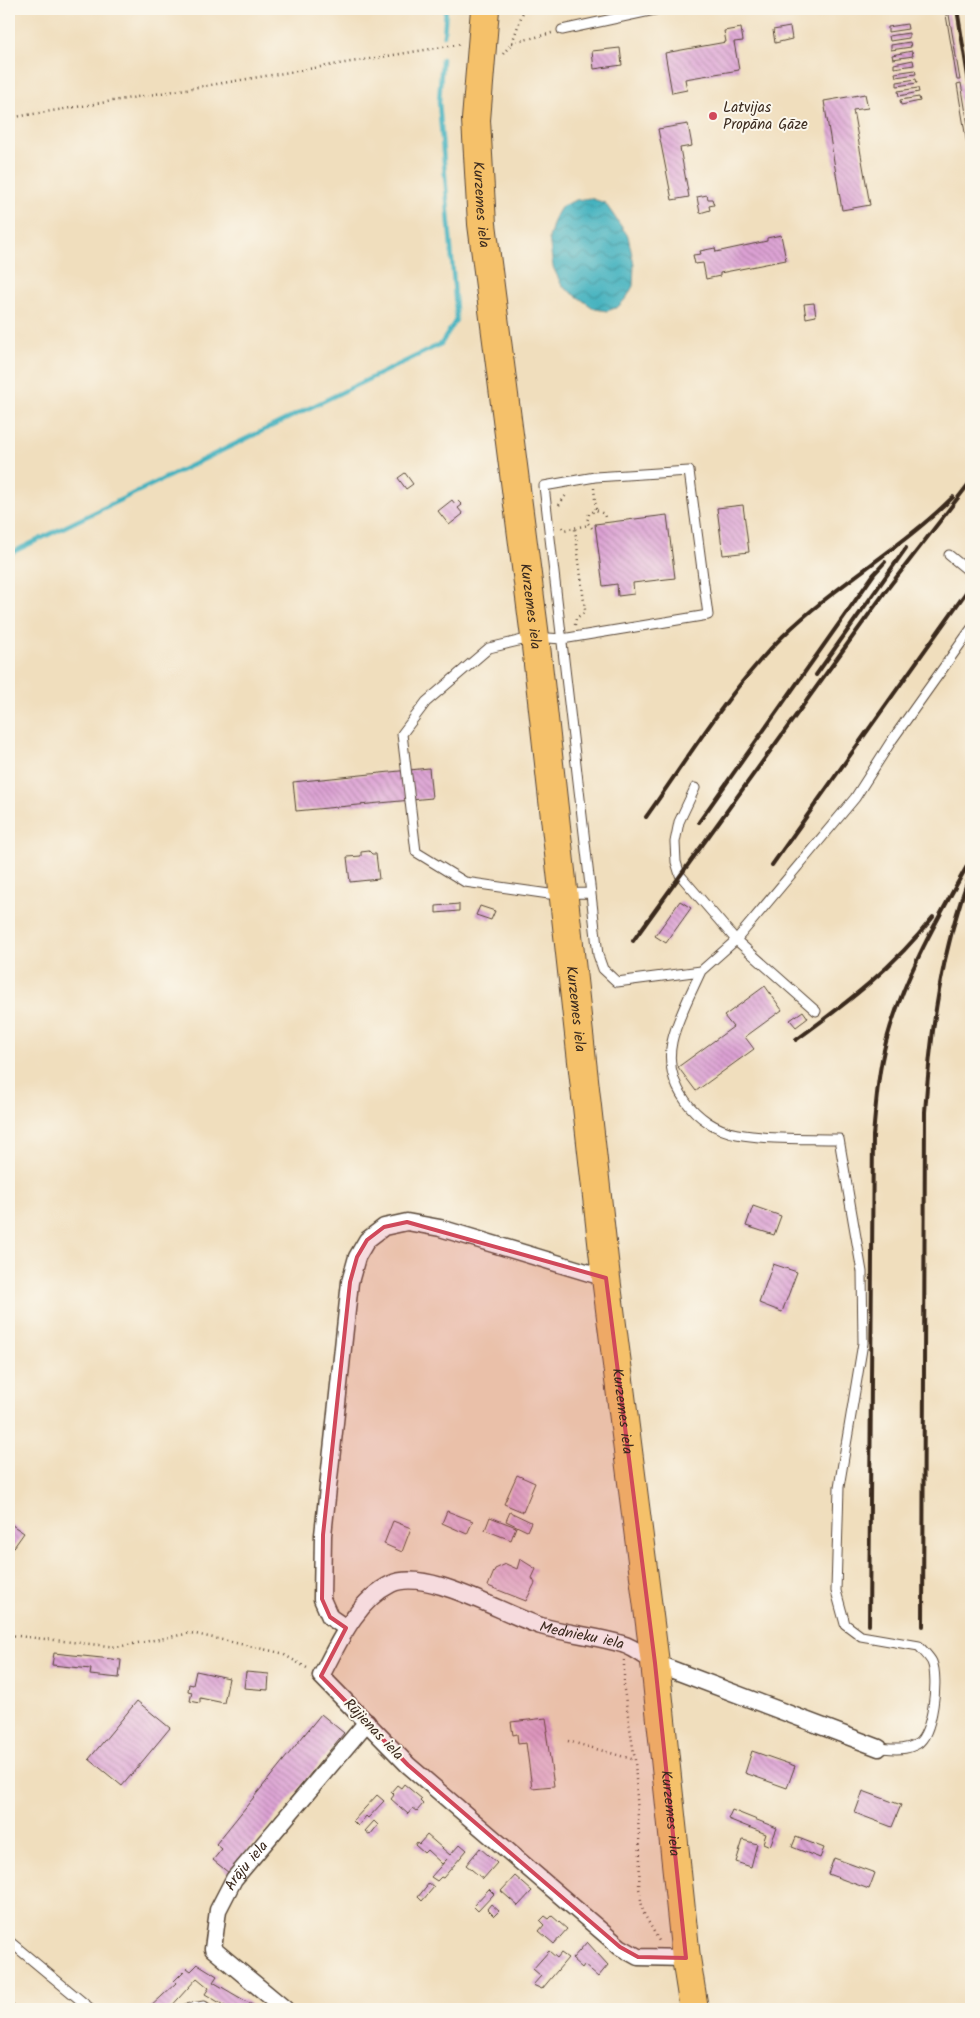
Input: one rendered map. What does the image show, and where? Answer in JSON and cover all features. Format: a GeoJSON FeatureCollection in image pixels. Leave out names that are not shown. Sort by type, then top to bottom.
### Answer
{"type":"FeatureCollection","features":[{"type":"Feature","properties":{"kind":"highway","name":"Kurzemes iela"},"geometry":{"type":"LineString","coordinates":[[485,9],[476,120],[482,224],[535,637],[606,1278],[655,1663],[686,1958],[694,2009]]}},
{"type":"Feature","properties":{"kind":"street"},"geometry":{"type":"LineString","coordinates":[[346,1628],[330,1617],[322,1599],[323,1535],[350,1282],[357,1257],[367,1240],[384,1227],[407,1222],[440,1228],[606,1278]]}},
{"type":"Feature","properties":{"kind":"street","name":"Mednieku iela"},"geometry":{"type":"LineString","coordinates":[[321,1676],[346,1628],[370,1598],[392,1583],[408,1580],[445,1586],[541,1626],[624,1644],[655,1663],[879,1748]]}},
{"type":"Feature","properties":{"kind":"street","name":"Rūjienas iela"},"geometry":{"type":"LineString","coordinates":[[321,1676],[408,1765],[620,1947],[638,1956],[686,1958]]}},
{"type":"Feature","properties":{"kind":"street","name":"Arāju iela"},"geometry":{"type":"LineString","coordinates":[[285,2009],[213,1949],[218,1910],[234,1879],[366,1722]]}},
{"type":"Feature","properties":{"kind":"lane"},"geometry":{"type":"LineString","coordinates":[[562,30],[659,9]]}},
{"type":"Feature","properties":{"kind":"lane"},"geometry":{"type":"LineString","coordinates":[[591,893],[564,895],[465,882],[416,852],[402,734],[426,702],[489,648],[535,637],[562,639],[708,615],[689,471],[592,477],[544,486],[562,639],[591,893],[598,955],[603,969],[617,982],[701,972]]}},
{"type":"Feature","properties":{"kind":"lane"},"geometry":{"type":"LineString","coordinates":[[949,555],[971,573]]}},
{"type":"Feature","properties":{"kind":"lane"},"geometry":{"type":"LineString","coordinates":[[879,1748],[900,1750],[919,1743],[928,1727],[935,1693],[932,1662],[919,1646],[861,1636],[845,1624],[836,1591],[838,1487],[864,1343],[862,1272],[839,1139],[736,1134],[705,1120],[684,1101],[675,1087],[670,1063],[672,1041],[701,972],[736,940],[855,798],[892,740],[971,630]]}},
{"type":"Feature","properties":{"kind":"lane"},"geometry":{"type":"LineString","coordinates":[[695,788],[679,822],[675,842],[676,862],[680,875],[736,940],[816,1011]]}},
{"type":"Feature","properties":{"kind":"lane"},"geometry":{"type":"LineString","coordinates":[[9,1941],[91,2009]]}},
{"type":"Feature","properties":{"kind":"lane"},"geometry":{"type":"LineString","coordinates":[[186,2009],[204,2006],[208,2009]]}},
{"type":"Feature","properties":{"kind":"path"},"geometry":{"type":"LineString","coordinates":[[512,43],[562,30]]}},
{"type":"Feature","properties":{"kind":"path"},"geometry":{"type":"LineString","coordinates":[[9,118],[481,41]]}},
{"type":"Feature","properties":{"kind":"path"},"geometry":{"type":"LineString","coordinates":[[592,477],[596,510]]}},
{"type":"Feature","properties":{"kind":"path"},"geometry":{"type":"LineString","coordinates":[[559,511],[559,504],[568,493]]}},
{"type":"Feature","properties":{"kind":"path"},"geometry":{"type":"LineString","coordinates":[[596,510],[604,514],[605,518]]}},
{"type":"Feature","properties":{"kind":"path"},"geometry":{"type":"LineString","coordinates":[[560,525],[564,530],[590,527],[589,514],[596,510]]}},
{"type":"Feature","properties":{"kind":"path"},"geometry":{"type":"LineString","coordinates":[[575,528],[585,610],[584,613],[576,618],[576,637]]}},
{"type":"Feature","properties":{"kind":"path"},"geometry":{"type":"LineString","coordinates":[[9,1635],[117,1647],[191,1634],[281,1653],[321,1676]]}},
{"type":"Feature","properties":{"kind":"path"},"geometry":{"type":"LineString","coordinates":[[568,1741],[635,1760]]}},
{"type":"Feature","properties":{"kind":"highlighted area"},"geometry":{"type":"Polygon","coordinates":[[[407,1222],[606,1278],[655,1663],[686,1958],[638,1957],[620,1947],[408,1765],[321,1676],[346,1628],[330,1617],[322,1599],[323,1535],[350,1282],[357,1257],[367,1240],[384,1227],[407,1222]]]}},
{"type":"Feature","properties":{"kind":"water"},"geometry":{"type":"Polygon","coordinates":[[[590,198],[605,203],[628,236],[634,265],[633,286],[627,297],[618,307],[607,311],[595,309],[562,286],[553,267],[549,238],[555,217],[562,206],[576,200],[590,198]]]}},
{"type":"Feature","properties":{"kind":"building"},"geometry":{"type":"Polygon","coordinates":[[[945,9],[948,9],[960,80],[957,80],[945,9]]]}},
{"type":"Feature","properties":{"kind":"building"},"geometry":{"type":"Polygon","coordinates":[[[907,24],[908,29],[888,32],[888,27],[907,24]]]}},
{"type":"Feature","properties":{"kind":"building"},"geometry":{"type":"Polygon","coordinates":[[[790,27],[792,39],[775,43],[773,30],[790,27]]]}},
{"type":"Feature","properties":{"kind":"building"},"geometry":{"type":"Polygon","coordinates":[[[741,28],[743,41],[734,42],[739,70],[685,79],[687,90],[672,93],[665,53],[726,42],[724,31],[741,28]]]}},
{"type":"Feature","properties":{"kind":"building"},"geometry":{"type":"Polygon","coordinates":[[[909,33],[909,38],[890,41],[889,36],[909,33]]]}},
{"type":"Feature","properties":{"kind":"building"},"geometry":{"type":"Polygon","coordinates":[[[910,42],[911,47],[891,50],[891,45],[910,42]]]}},
{"type":"Feature","properties":{"kind":"building"},"geometry":{"type":"Polygon","coordinates":[[[620,48],[622,65],[594,69],[592,51],[620,48]]]}},
{"type":"Feature","properties":{"kind":"building"},"geometry":{"type":"Polygon","coordinates":[[[912,51],[913,56],[893,59],[892,55],[912,51]]]}},
{"type":"Feature","properties":{"kind":"building"},"geometry":{"type":"Polygon","coordinates":[[[913,60],[914,65],[894,68],[894,64],[913,60]]]}},
{"type":"Feature","properties":{"kind":"building"},"geometry":{"type":"Polygon","coordinates":[[[915,70],[916,74],[896,77],[895,73],[915,70]]]}},
{"type":"Feature","properties":{"kind":"building"},"geometry":{"type":"Polygon","coordinates":[[[916,79],[917,83],[897,86],[897,82],[916,79]]]}},
{"type":"Feature","properties":{"kind":"building"},"geometry":{"type":"Polygon","coordinates":[[[961,83],[971,144],[967,145],[957,84],[961,83]]]}},
{"type":"Feature","properties":{"kind":"building"},"geometry":{"type":"Polygon","coordinates":[[[918,88],[919,92],[899,96],[898,91],[918,88]]]}},
{"type":"Feature","properties":{"kind":"building"},"geometry":{"type":"Polygon","coordinates":[[[865,94],[868,108],[853,110],[870,205],[842,210],[824,101],[865,94]]]}},
{"type":"Feature","properties":{"kind":"building"},"geometry":{"type":"Polygon","coordinates":[[[919,97],[920,101],[901,105],[900,100],[919,97]]]}},
{"type":"Feature","properties":{"kind":"building"},"geometry":{"type":"Polygon","coordinates":[[[688,124],[692,146],[680,148],[689,197],[672,200],[658,129],[688,124]]]}},
{"type":"Feature","properties":{"kind":"building"},"geometry":{"type":"Polygon","coordinates":[[[707,195],[708,199],[712,199],[714,205],[709,206],[710,210],[700,213],[697,197],[707,195]]]}},
{"type":"Feature","properties":{"kind":"building"},"geometry":{"type":"Polygon","coordinates":[[[781,235],[786,260],[720,273],[720,276],[706,279],[703,263],[695,264],[693,255],[701,254],[700,251],[715,248],[716,252],[767,241],[767,238],[781,235]]]}},
{"type":"Feature","properties":{"kind":"building"},"geometry":{"type":"Polygon","coordinates":[[[814,303],[816,316],[806,318],[804,304],[814,303]]]}},
{"type":"Feature","properties":{"kind":"building"},"geometry":{"type":"Polygon","coordinates":[[[405,473],[413,484],[406,489],[398,478],[405,473]]]}},
{"type":"Feature","properties":{"kind":"building"},"geometry":{"type":"Polygon","coordinates":[[[452,500],[455,504],[458,501],[462,505],[458,508],[463,514],[449,525],[438,511],[452,500]]]}},
{"type":"Feature","properties":{"kind":"building"},"geometry":{"type":"Polygon","coordinates":[[[743,505],[749,552],[723,555],[717,508],[743,505]]]}},
{"type":"Feature","properties":{"kind":"building"},"geometry":{"type":"Polygon","coordinates":[[[667,515],[675,578],[633,583],[634,594],[618,596],[617,584],[603,586],[595,524],[667,515]]]}},
{"type":"Feature","properties":{"kind":"building"},"geometry":{"type":"Polygon","coordinates":[[[429,768],[432,798],[296,811],[293,782],[429,768]]]}},
{"type":"Feature","properties":{"kind":"building"},"geometry":{"type":"Polygon","coordinates":[[[369,851],[372,854],[376,854],[379,879],[350,882],[347,857],[361,856],[361,852],[369,851]]]}},
{"type":"Feature","properties":{"kind":"building"},"geometry":{"type":"Polygon","coordinates":[[[680,901],[691,908],[666,943],[655,936],[680,901]]]}},
{"type":"Feature","properties":{"kind":"building"},"geometry":{"type":"Polygon","coordinates":[[[459,904],[459,911],[436,913],[436,906],[459,904]]]}},
{"type":"Feature","properties":{"kind":"building"},"geometry":{"type":"Polygon","coordinates":[[[480,906],[495,911],[491,920],[476,915],[480,906]]]}},
{"type":"Feature","properties":{"kind":"building"},"geometry":{"type":"Polygon","coordinates":[[[765,986],[782,1010],[745,1037],[754,1049],[696,1091],[678,1067],[733,1027],[724,1016],[765,986]]]}},
{"type":"Feature","properties":{"kind":"building"},"geometry":{"type":"Polygon","coordinates":[[[803,1011],[808,1018],[796,1027],[790,1020],[803,1011]]]}},
{"type":"Feature","properties":{"kind":"building"},"geometry":{"type":"Polygon","coordinates":[[[753,1206],[781,1216],[774,1235],[746,1226],[753,1206]]]}},
{"type":"Feature","properties":{"kind":"building"},"geometry":{"type":"Polygon","coordinates":[[[773,1264],[797,1272],[782,1312],[759,1303],[773,1264]]]}},
{"type":"Feature","properties":{"kind":"building"},"geometry":{"type":"Polygon","coordinates":[[[517,1475],[535,1483],[523,1512],[504,1504],[517,1475]]]}},
{"type":"Feature","properties":{"kind":"building"},"geometry":{"type":"Polygon","coordinates":[[[447,1511],[473,1521],[467,1534],[442,1523],[447,1511]]]}},
{"type":"Feature","properties":{"kind":"building"},"geometry":{"type":"Polygon","coordinates":[[[510,1512],[531,1522],[527,1531],[506,1521],[510,1512]]]}},
{"type":"Feature","properties":{"kind":"building"},"geometry":{"type":"Polygon","coordinates":[[[490,1517],[516,1527],[511,1540],[485,1530],[490,1517]]]}},
{"type":"Feature","properties":{"kind":"building"},"geometry":{"type":"Polygon","coordinates":[[[393,1521],[411,1528],[402,1552],[384,1544],[393,1521]]]}},
{"type":"Feature","properties":{"kind":"building"},"geometry":{"type":"Polygon","coordinates":[[[9,1523],[24,1533],[12,1550],[9,1547],[9,1523]]]}},
{"type":"Feature","properties":{"kind":"building"},"geometry":{"type":"Polygon","coordinates":[[[520,1559],[536,1569],[532,1578],[535,1583],[526,1601],[488,1586],[495,1569],[506,1564],[517,1569],[520,1559]]]}},
{"type":"Feature","properties":{"kind":"building"},"geometry":{"type":"Polygon","coordinates":[[[54,1653],[121,1660],[119,1678],[90,1675],[91,1669],[52,1665],[54,1653]]]}},
{"type":"Feature","properties":{"kind":"building"},"geometry":{"type":"Polygon","coordinates":[[[196,1671],[229,1678],[224,1703],[200,1698],[200,1703],[190,1701],[192,1692],[188,1691],[189,1684],[193,1685],[196,1671]]]}},
{"type":"Feature","properties":{"kind":"building"},"geometry":{"type":"Polygon","coordinates":[[[246,1672],[269,1674],[268,1690],[244,1688],[246,1672]]]}},
{"type":"Feature","properties":{"kind":"building"},"geometry":{"type":"Polygon","coordinates":[[[137,1701],[170,1728],[122,1786],[89,1759],[137,1701]]]}},
{"type":"Feature","properties":{"kind":"building"},"geometry":{"type":"Polygon","coordinates":[[[321,1714],[344,1733],[229,1873],[213,1860],[222,1849],[216,1844],[321,1714]]]}},
{"type":"Feature","properties":{"kind":"building"},"geometry":{"type":"Polygon","coordinates":[[[546,1718],[548,1731],[546,1731],[554,1786],[532,1788],[526,1743],[518,1744],[517,1734],[513,1735],[511,1722],[546,1718]]]}},
{"type":"Feature","properties":{"kind":"building"},"geometry":{"type":"Polygon","coordinates":[[[752,1751],[795,1766],[787,1788],[745,1773],[752,1751]]]}},
{"type":"Feature","properties":{"kind":"building"},"geometry":{"type":"Polygon","coordinates":[[[404,1784],[422,1799],[420,1801],[423,1804],[417,1811],[413,1808],[408,1814],[391,1799],[394,1795],[391,1792],[397,1785],[401,1788],[404,1784]]]}},
{"type":"Feature","properties":{"kind":"building"},"geometry":{"type":"Polygon","coordinates":[[[863,1791],[901,1805],[892,1827],[855,1813],[863,1791]]]}},
{"type":"Feature","properties":{"kind":"building"},"geometry":{"type":"Polygon","coordinates":[[[377,1795],[384,1801],[368,1818],[366,1816],[358,1826],[353,1821],[377,1795]]]}},
{"type":"Feature","properties":{"kind":"building"},"geometry":{"type":"Polygon","coordinates":[[[732,1810],[777,1828],[770,1846],[763,1843],[766,1834],[728,1819],[732,1810]]]}},
{"type":"Feature","properties":{"kind":"building"},"geometry":{"type":"Polygon","coordinates":[[[374,1821],[378,1825],[370,1835],[365,1831],[374,1821]]]}},
{"type":"Feature","properties":{"kind":"building"},"geometry":{"type":"Polygon","coordinates":[[[427,1835],[450,1855],[460,1844],[467,1850],[443,1878],[441,1877],[437,1881],[431,1877],[447,1859],[442,1864],[427,1850],[424,1853],[415,1845],[417,1842],[419,1844],[427,1835]]]}},
{"type":"Feature","properties":{"kind":"building"},"geometry":{"type":"Polygon","coordinates":[[[796,1837],[824,1848],[820,1858],[792,1847],[796,1837]]]}},
{"type":"Feature","properties":{"kind":"building"},"geometry":{"type":"Polygon","coordinates":[[[743,1840],[757,1844],[751,1867],[736,1862],[743,1840]]]}},
{"type":"Feature","properties":{"kind":"building"},"geometry":{"type":"Polygon","coordinates":[[[480,1848],[497,1863],[483,1879],[466,1865],[480,1848]]]}},
{"type":"Feature","properties":{"kind":"building"},"geometry":{"type":"Polygon","coordinates":[[[834,1858],[875,1873],[869,1889],[828,1874],[834,1858]]]}},
{"type":"Feature","properties":{"kind":"building"},"geometry":{"type":"Polygon","coordinates":[[[515,1876],[532,1891],[518,1906],[501,1891],[515,1876]]]}},
{"type":"Feature","properties":{"kind":"building"},"geometry":{"type":"Polygon","coordinates":[[[429,1883],[434,1887],[422,1901],[418,1897],[429,1883]]]}},
{"type":"Feature","properties":{"kind":"building"},"geometry":{"type":"Polygon","coordinates":[[[489,1889],[494,1894],[478,1911],[473,1906],[489,1889]]]}},
{"type":"Feature","properties":{"kind":"building"},"geometry":{"type":"Polygon","coordinates":[[[491,1904],[499,1911],[494,1916],[487,1909],[491,1904]]]}},
{"type":"Feature","properties":{"kind":"building"},"geometry":{"type":"Polygon","coordinates":[[[545,1916],[549,1919],[552,1916],[567,1929],[554,1944],[539,1931],[544,1925],[540,1921],[545,1916]]]}},
{"type":"Feature","properties":{"kind":"building"},"geometry":{"type":"Polygon","coordinates":[[[587,1942],[608,1965],[598,1977],[584,1965],[582,1968],[572,1959],[587,1942]]]}},
{"type":"Feature","properties":{"kind":"building"},"geometry":{"type":"Polygon","coordinates":[[[549,1951],[557,1958],[561,1953],[568,1958],[542,1989],[533,1985],[541,1976],[533,1969],[549,1951]]]}},
{"type":"Feature","properties":{"kind":"building"},"geometry":{"type":"Polygon","coordinates":[[[198,1964],[217,1976],[213,1982],[254,2006],[252,2009],[230,2009],[205,1994],[209,1988],[197,1978],[169,2009],[148,2009],[176,1983],[174,1981],[187,1968],[191,1971],[198,1964]]]}},
{"type":"Feature","properties":{"kind":"waterway"},"geometry":{"type":"LineString","coordinates":[[444,35],[446,9]]}},
{"type":"Feature","properties":{"kind":"waterway"},"geometry":{"type":"LineString","coordinates":[[9,554],[441,344],[456,320],[439,102],[442,59]]}},
{"type":"Feature","properties":{"kind":"railway"},"geometry":{"type":"LineString","coordinates":[[957,9],[971,95]]}},
{"type":"Feature","properties":{"kind":"railway"},"geometry":{"type":"LineString","coordinates":[[633,941],[885,592],[971,481]]}},
{"type":"Feature","properties":{"kind":"railway"},"geometry":{"type":"LineString","coordinates":[[646,817],[728,700],[783,636],[824,600],[933,516],[953,497]]}},
{"type":"Feature","properties":{"kind":"railway"},"geometry":{"type":"LineString","coordinates":[[816,675],[906,548]]}},
{"type":"Feature","properties":{"kind":"railway"},"geometry":{"type":"LineString","coordinates":[[699,822],[874,574],[885,562]]}},
{"type":"Feature","properties":{"kind":"railway"},"geometry":{"type":"LineString","coordinates":[[772,865],[967,591]]}},
{"type":"Feature","properties":{"kind":"railway"},"geometry":{"type":"LineString","coordinates":[[869,1625],[873,1136],[879,1076],[886,1042],[902,994],[923,948],[971,859]]}},
{"type":"Feature","properties":{"kind":"railway"},"geometry":{"type":"LineString","coordinates":[[923,1626],[925,1112],[930,1051],[939,991],[952,931],[971,872]]}},
{"type":"Feature","properties":{"kind":"railway"},"geometry":{"type":"LineString","coordinates":[[796,1040],[886,968],[933,917]]}},
{"type":"Feature","properties":{"kind":"place","name":"Latvijas Propāna Gāze"},"geometry":{"type":"Point","coordinates":[713,116]}}]}
